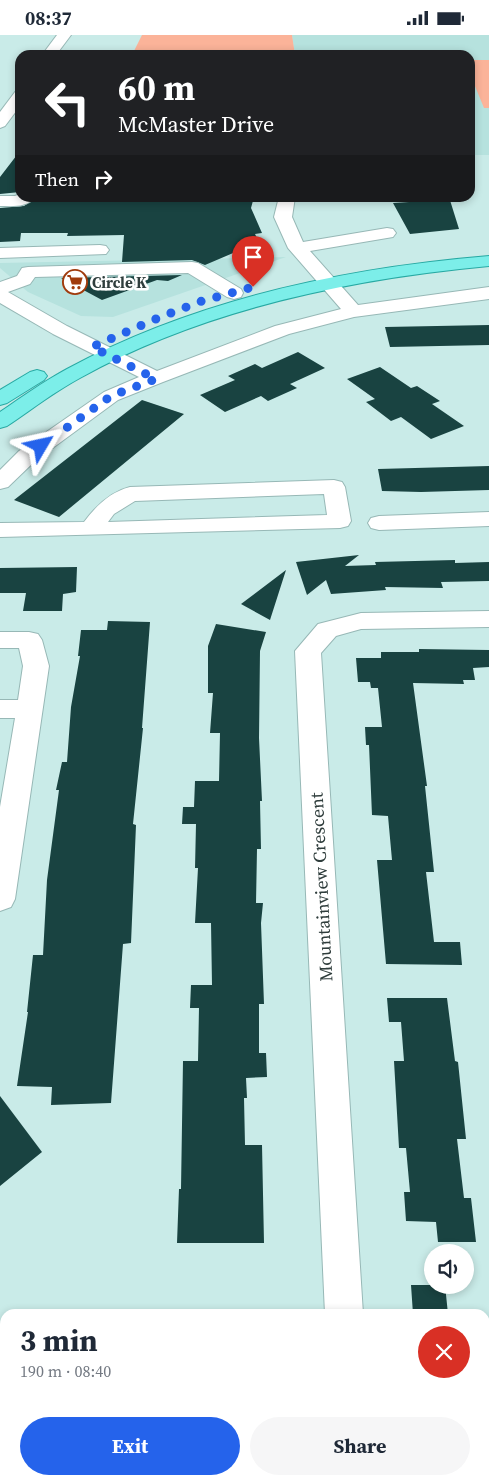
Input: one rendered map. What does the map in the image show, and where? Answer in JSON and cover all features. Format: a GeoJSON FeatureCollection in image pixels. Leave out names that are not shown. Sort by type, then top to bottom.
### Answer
{"type":"FeatureCollection","features":[{"type":"Feature","properties":{"kind":"main road"},"geometry":{"type":"LineString","coordinates":[[0,399],[31,379],[101,352],[161,334],[218,313],[284,294],[377,260],[489,249]]}},
{"type":"Feature","properties":{"kind":"main road"},"geometry":{"type":"LineString","coordinates":[[0,422],[85,367],[101,352],[143,323],[202,301],[234,293],[324,278],[489,261]]}},
{"type":"Feature","properties":{"kind":"street"},"geometry":{"type":"LineString","coordinates":[[53,50],[64,35]]}},
{"type":"Feature","properties":{"kind":"street"},"geometry":{"type":"LineString","coordinates":[[0,123],[15,102]]}},
{"type":"Feature","properties":{"kind":"street"},"geometry":{"type":"LineString","coordinates":[[0,201],[15,201]]}},
{"type":"Feature","properties":{"kind":"street"},"geometry":{"type":"LineString","coordinates":[[287,202],[283,217],[297,248],[353,311]]}},
{"type":"Feature","properties":{"kind":"street"},"geometry":{"type":"LineString","coordinates":[[297,248],[387,233]]}},
{"type":"Feature","properties":{"kind":"street"},"geometry":{"type":"LineString","coordinates":[[0,253],[100,250]]}},
{"type":"Feature","properties":{"kind":"street"},"geometry":{"type":"LineString","coordinates":[[0,288],[24,280],[28,272],[192,267],[234,293]]}},
{"type":"Feature","properties":{"kind":"street"},"geometry":{"type":"LineString","coordinates":[[0,482],[27,455],[111,396],[282,330],[353,311],[489,293]]}},
{"type":"Feature","properties":{"kind":"street"},"geometry":{"type":"LineString","coordinates":[[0,295],[101,352],[156,379]]}},
{"type":"Feature","properties":{"kind":"street"},"geometry":{"type":"LineString","coordinates":[[0,530],[91,529],[340,521],[334,487],[130,494],[106,509],[91,529]]}},
{"type":"Feature","properties":{"kind":"street"},"geometry":{"type":"LineString","coordinates":[[378,523],[489,519]]}},
{"type":"Feature","properties":{"kind":"street","name":"Mountainview Crescent"},"geometry":{"type":"LineString","coordinates":[[344,1309],[308,651],[327,629],[361,621],[489,619]]}},
{"type":"Feature","properties":{"kind":"street"},"geometry":{"type":"LineString","coordinates":[[0,640],[29,640],[36,666],[0,899]]}},
{"type":"Feature","properties":{"kind":"street"},"geometry":{"type":"LineString","coordinates":[[0,709],[29,709]]}},
{"type":"Feature","properties":{"kind":"shaded area"},"geometry":{"type":"Polygon","coordinates":[[[142,35],[292,35],[294,50],[134,50],[142,35]]]}},
{"type":"Feature","properties":{"kind":"shaded area"},"geometry":{"type":"Polygon","coordinates":[[[292,35],[489,35],[489,155],[475,155],[475,50],[294,50],[292,35]]]}},
{"type":"Feature","properties":{"kind":"shaded area"},"geometry":{"type":"Polygon","coordinates":[[[475,60],[489,60],[489,108],[484,108],[475,86],[475,60]]]}},
{"type":"Feature","properties":{"kind":"shaded area"},"geometry":{"type":"Polygon","coordinates":[[[286,257],[113,317],[81,316],[28,292],[0,268],[0,263],[286,257]]]}},
{"type":"Feature","properties":{"kind":"building"},"geometry":{"type":"Polygon","coordinates":[[[15,158],[15,192],[0,194],[0,177],[15,158]]]}},
{"type":"Feature","properties":{"kind":"building"},"geometry":{"type":"Polygon","coordinates":[[[30,202],[253,202],[251,208],[262,233],[255,234],[259,242],[205,265],[192,260],[122,262],[124,235],[67,236],[68,233],[21,233],[20,241],[0,242],[0,208],[24,206],[30,202]]]}},
{"type":"Feature","properties":{"kind":"building"},"geometry":{"type":"Polygon","coordinates":[[[451,202],[459,229],[410,234],[393,203],[451,202]]]}},
{"type":"Feature","properties":{"kind":"building"},"geometry":{"type":"Polygon","coordinates":[[[182,275],[168,281],[157,280],[102,300],[61,278],[182,275]]]}},
{"type":"Feature","properties":{"kind":"building"},"geometry":{"type":"Polygon","coordinates":[[[489,325],[489,345],[390,347],[385,327],[489,325]]]}},
{"type":"Feature","properties":{"kind":"building"},"geometry":{"type":"Polygon","coordinates":[[[298,352],[325,368],[290,384],[297,388],[268,401],[261,396],[225,412],[200,395],[235,380],[228,376],[255,364],[262,368],[298,352]]]}},
{"type":"Feature","properties":{"kind":"building"},"geometry":{"type":"Polygon","coordinates":[[[380,367],[411,388],[417,386],[440,401],[432,404],[464,426],[431,439],[401,417],[391,421],[366,402],[375,399],[347,379],[380,367]]]}},
{"type":"Feature","properties":{"kind":"building"},"geometry":{"type":"Polygon","coordinates":[[[142,400],[184,414],[59,517],[14,500],[142,400]]]}},
{"type":"Feature","properties":{"kind":"building"},"geometry":{"type":"Polygon","coordinates":[[[489,466],[489,490],[421,492],[382,491],[378,469],[489,466]]]}},
{"type":"Feature","properties":{"kind":"building"},"geometry":{"type":"Polygon","coordinates":[[[359,555],[345,566],[376,565],[375,562],[455,560],[455,563],[489,562],[489,581],[441,582],[443,588],[385,587],[386,590],[331,594],[326,580],[307,595],[296,562],[359,555]]]}},
{"type":"Feature","properties":{"kind":"building"},"geometry":{"type":"Polygon","coordinates":[[[77,567],[76,592],[63,594],[62,611],[23,611],[26,593],[0,593],[0,568],[77,567]]]}},
{"type":"Feature","properties":{"kind":"building"},"geometry":{"type":"Polygon","coordinates":[[[286,570],[270,620],[241,604],[286,570]]]}},
{"type":"Feature","properties":{"kind":"building"},"geometry":{"type":"Polygon","coordinates":[[[108,621],[150,622],[143,728],[133,824],[136,825],[131,943],[123,944],[111,1103],[51,1105],[52,1087],[17,1086],[28,1012],[33,955],[43,955],[47,880],[59,790],[56,790],[62,762],[67,762],[71,707],[80,656],[78,656],[81,630],[107,630],[108,621]]]}},
{"type":"Feature","properties":{"kind":"building"},"geometry":{"type":"Polygon","coordinates":[[[216,624],[266,632],[260,651],[259,738],[262,801],[260,801],[261,849],[257,849],[256,903],[263,903],[261,923],[264,1004],[259,1004],[259,1053],[266,1053],[267,1077],[246,1078],[247,1098],[244,1098],[245,1145],[262,1145],[264,1243],[177,1243],[179,1189],[181,1189],[183,1061],[198,1061],[199,1008],[190,1008],[191,985],[212,985],[211,923],[195,923],[198,868],[195,868],[196,824],[182,824],[183,807],[194,807],[195,781],[219,781],[220,733],[210,733],[213,693],[208,693],[208,646],[216,624]]]}},
{"type":"Feature","properties":{"kind":"building"},"geometry":{"type":"Polygon","coordinates":[[[419,649],[489,650],[489,667],[473,668],[475,680],[463,680],[464,684],[413,683],[427,786],[425,786],[434,872],[426,872],[434,942],[460,942],[462,965],[386,964],[377,860],[392,860],[388,816],[372,815],[369,745],[366,745],[365,727],[382,727],[378,688],[371,688],[370,682],[358,682],[356,658],[381,658],[381,652],[419,652],[419,649]]]}},
{"type":"Feature","properties":{"kind":"building"},"geometry":{"type":"Polygon","coordinates":[[[387,998],[447,998],[455,1061],[458,1062],[466,1139],[457,1139],[464,1198],[471,1198],[476,1242],[438,1242],[436,1222],[406,1221],[404,1192],[410,1192],[406,1148],[399,1148],[394,1061],[404,1061],[401,1022],[389,1022],[387,998]]]}},
{"type":"Feature","properties":{"kind":"building"},"geometry":{"type":"Polygon","coordinates":[[[0,1096],[42,1152],[0,1186],[0,1096]]]}},
{"type":"Feature","properties":{"kind":"building"},"geometry":{"type":"Polygon","coordinates":[[[411,1285],[424,1285],[424,1294],[446,1294],[447,1309],[413,1309],[411,1285]]]}},
{"type":"Feature","properties":{"kind":"place","name":"Circle K"},"geometry":{"type":"Point","coordinates":[75,282]}},
{"type":"Feature","properties":{"kind":"route"},"geometry":{"type":"LineString","coordinates":[[41,446],[111,396],[156,379],[92,347],[143,323],[202,301],[253,287]]}}]}
